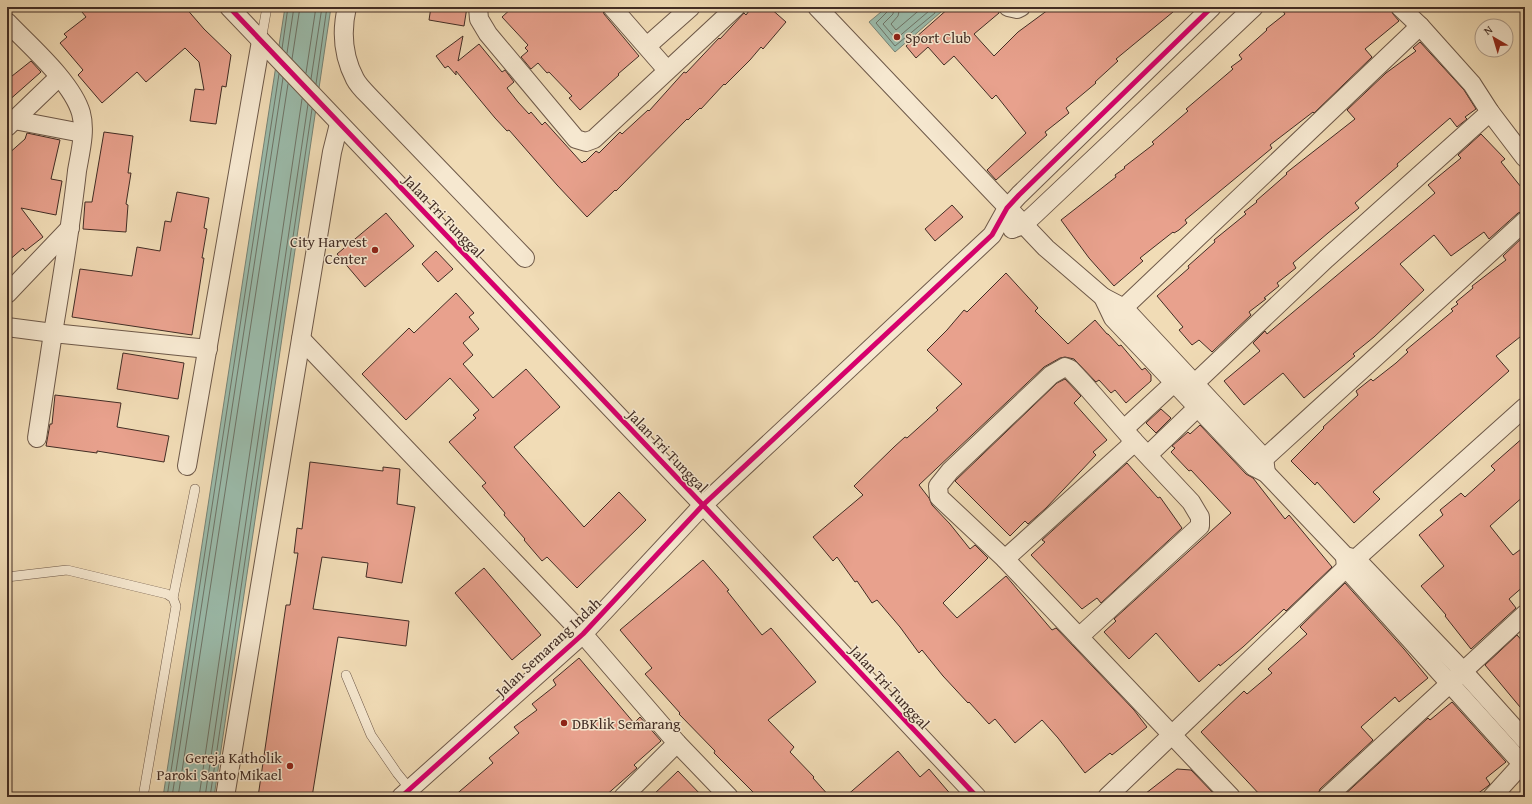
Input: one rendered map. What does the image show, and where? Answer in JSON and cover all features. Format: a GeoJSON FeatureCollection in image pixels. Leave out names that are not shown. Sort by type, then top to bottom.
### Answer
{"type":"FeatureCollection","features":[{"type":"Feature","properties":{"kind":"street"},"geometry":{"type":"LineString","coordinates":[[187,466],[266,46],[229,7]]}},
{"type":"Feature","properties":{"kind":"street"},"geometry":{"type":"LineString","coordinates":[[347,7],[343,21],[343,40],[348,62],[355,81],[525,258]]}},
{"type":"Feature","properties":{"kind":"street"},"geometry":{"type":"LineString","coordinates":[[478,7],[479,19],[488,34],[576,139],[586,142],[594,139],[736,7]]}},
{"type":"Feature","properties":{"kind":"street"},"geometry":{"type":"LineString","coordinates":[[612,7],[667,70]]}},
{"type":"Feature","properties":{"kind":"street"},"geometry":{"type":"LineString","coordinates":[[647,46],[691,7]]}},
{"type":"Feature","properties":{"kind":"street"},"geometry":{"type":"LineString","coordinates":[[817,7],[1046,248],[1103,297],[1195,384],[1261,466],[1349,561],[1463,671],[1525,740]]}},
{"type":"Feature","properties":{"kind":"street"},"geometry":{"type":"LineString","coordinates":[[1008,7],[1016,9],[1021,7]]}},
{"type":"Feature","properties":{"kind":"street"},"geometry":{"type":"LineString","coordinates":[[992,236],[1007,208],[1212,7]]}},
{"type":"Feature","properties":{"kind":"street"},"geometry":{"type":"LineString","coordinates":[[992,236],[1023,225],[1254,7]]}},
{"type":"Feature","properties":{"kind":"street"},"geometry":{"type":"LineString","coordinates":[[1400,7],[1420,26],[1472,84],[1490,112],[1525,158]]}},
{"type":"Feature","properties":{"kind":"street"},"geometry":{"type":"LineString","coordinates":[[7,22],[59,77],[73,97],[81,112],[82,133],[70,228],[37,438]]}},
{"type":"Feature","properties":{"kind":"street"},"geometry":{"type":"LineString","coordinates":[[1119,313],[1420,26]]}},
{"type":"Feature","properties":{"kind":"street","name":"Jalan Tri Tunggal"},"geometry":{"type":"LineString","coordinates":[[266,46],[703,505],[976,797]]}},
{"type":"Feature","properties":{"kind":"street"},"geometry":{"type":"LineString","coordinates":[[1166,52],[1185,72]]}},
{"type":"Feature","properties":{"kind":"street"},"geometry":{"type":"LineString","coordinates":[[10,124],[59,77]]}},
{"type":"Feature","properties":{"kind":"street"},"geometry":{"type":"LineString","coordinates":[[1195,384],[1326,259],[1490,112]]}},
{"type":"Feature","properties":{"kind":"street"},"geometry":{"type":"LineString","coordinates":[[10,124],[82,133]]}},
{"type":"Feature","properties":{"kind":"street"},"geometry":{"type":"LineString","coordinates":[[225,797],[332,152],[339,124]]}},
{"type":"Feature","properties":{"kind":"street"},"geometry":{"type":"LineString","coordinates":[[1261,466],[1525,221]]}},
{"type":"Feature","properties":{"kind":"street"},"geometry":{"type":"LineString","coordinates":[[7,294],[70,228]]}},
{"type":"Feature","properties":{"kind":"street","name":"Jalan Semarang Indah"},"geometry":{"type":"LineString","coordinates":[[406,793],[583,634],[703,505],[992,236]]}},
{"type":"Feature","properties":{"kind":"street"},"geometry":{"type":"LineString","coordinates":[[1119,313],[1175,382],[1198,407],[1261,466]]}},
{"type":"Feature","properties":{"kind":"street"},"geometry":{"type":"LineString","coordinates":[[7,327],[208,348]]}},
{"type":"Feature","properties":{"kind":"street"},"geometry":{"type":"LineString","coordinates":[[301,339],[583,634],[677,743],[729,797]]}},
{"type":"Feature","properties":{"kind":"street"},"geometry":{"type":"LineString","coordinates":[[1079,637],[1200,526],[1200,517],[1191,502],[1084,384],[1070,369],[1065,367],[1051,375],[950,471],[938,486],[940,497],[1005,559],[1079,637],[1172,735],[1231,797]]}},
{"type":"Feature","properties":{"kind":"street"},"geometry":{"type":"LineString","coordinates":[[1005,559],[1128,448],[1128,434],[1175,382]]}},
{"type":"Feature","properties":{"kind":"street"},"geometry":{"type":"LineString","coordinates":[[1148,455],[1198,407]]}},
{"type":"Feature","properties":{"kind":"street"},"geometry":{"type":"LineString","coordinates":[[1106,797],[1172,735],[1349,561],[1525,407]]}},
{"type":"Feature","properties":{"kind":"street"},"geometry":{"type":"LineString","coordinates":[[1349,561],[1450,684],[1524,766],[1492,797]]}},
{"type":"Feature","properties":{"kind":"street"},"geometry":{"type":"LineString","coordinates":[[1327,797],[1525,614]]}},
{"type":"Feature","properties":{"kind":"street"},"geometry":{"type":"LineString","coordinates":[[623,797],[677,743]]}},
{"type":"Feature","properties":{"kind":"lane"},"geometry":{"type":"LineString","coordinates":[[266,46],[268,7]]}},
{"type":"Feature","properties":{"kind":"lane"},"geometry":{"type":"LineString","coordinates":[[143,797],[176,606],[173,598],[195,490]]}},
{"type":"Feature","properties":{"kind":"lane"},"geometry":{"type":"LineString","coordinates":[[7,577],[67,570],[167,594],[173,598]]}},
{"type":"Feature","properties":{"kind":"lane"},"geometry":{"type":"LineString","coordinates":[[346,675],[371,735],[397,773],[406,793]]}},
{"type":"Feature","properties":{"kind":"water"},"geometry":{"type":"Polygon","coordinates":[[[285,7],[331,7],[214,797],[163,797],[285,7]]]}},
{"type":"Feature","properties":{"kind":"water","name":"Sport Club"},"geometry":{"type":"Polygon","coordinates":[[[887,7],[937,7],[941,12],[895,52],[869,22],[887,7]]]}},
{"type":"Feature","properties":{"kind":"building"},"geometry":{"type":"Polygon","coordinates":[[[78,7],[185,7],[204,29],[231,55],[226,87],[222,86],[216,124],[190,121],[195,89],[204,90],[199,62],[185,48],[146,82],[137,72],[102,103],[78,75],[83,70],[60,43],[67,37],[64,34],[86,17],[78,7]]]}},
{"type":"Feature","properties":{"kind":"building"},"geometry":{"type":"Polygon","coordinates":[[[431,7],[467,7],[464,26],[429,20],[431,7]]]}},
{"type":"Feature","properties":{"kind":"building"},"geometry":{"type":"Polygon","coordinates":[[[513,7],[602,7],[604,14],[639,56],[580,110],[569,98],[572,96],[549,72],[547,73],[538,63],[531,69],[521,57],[528,51],[525,48],[528,45],[502,17],[513,7]]]}},
{"type":"Feature","properties":{"kind":"building"},"geometry":{"type":"Polygon","coordinates":[[[752,7],[769,7],[786,22],[763,49],[761,47],[701,109],[700,108],[688,120],[687,119],[616,191],[615,190],[587,217],[509,130],[507,131],[495,118],[456,71],[456,75],[448,66],[445,68],[436,56],[463,36],[458,61],[479,44],[502,72],[505,70],[514,82],[507,88],[518,102],[529,114],[531,112],[542,125],[545,122],[582,163],[596,151],[599,153],[620,132],[622,134],[648,110],[649,111],[684,72],[686,73],[744,13],[746,15],[752,7]]]}},
{"type":"Feature","properties":{"kind":"building"},"geometry":{"type":"Polygon","coordinates":[[[950,7],[998,7],[999,13],[974,34],[994,56],[1018,32],[1052,7],[1179,7],[1116,59],[1118,61],[1095,82],[1096,83],[1066,108],[1069,113],[1045,132],[1047,135],[996,180],[987,170],[1026,133],[996,95],[992,99],[954,56],[944,65],[928,47],[916,58],[906,46],[950,7]]]}},
{"type":"Feature","properties":{"kind":"building"},"geometry":{"type":"Polygon","coordinates":[[[1280,7],[1390,7],[1393,14],[1399,21],[1365,49],[1372,57],[1314,113],[1313,112],[1270,145],[1272,148],[1185,220],[1187,223],[1179,230],[1174,233],[1173,232],[1140,258],[1143,261],[1114,286],[1089,258],[1061,220],[1116,177],[1115,175],[1125,168],[1124,167],[1154,144],[1152,142],[1188,111],[1186,109],[1233,69],[1231,67],[1242,59],[1239,55],[1267,30],[1266,29],[1285,14],[1280,7]]]}},
{"type":"Feature","properties":{"kind":"building"},"geometry":{"type":"Polygon","coordinates":[[[1420,42],[1464,90],[1476,109],[1465,117],[1467,119],[1457,127],[1450,118],[1397,164],[1398,166],[1355,203],[1359,208],[1293,263],[1296,268],[1277,283],[1279,286],[1264,298],[1266,299],[1249,312],[1251,315],[1212,352],[1199,340],[1192,345],[1179,330],[1183,327],[1157,296],[1189,268],[1188,266],[1215,242],[1214,240],[1246,214],[1244,212],[1257,202],[1256,201],[1287,174],[1286,173],[1355,119],[1347,110],[1386,73],[1416,51],[1413,48],[1420,42]]]}},
{"type":"Feature","properties":{"kind":"building"},"geometry":{"type":"Polygon","coordinates":[[[31,61],[41,72],[7,102],[7,80],[31,61]]]}},
{"type":"Feature","properties":{"kind":"building"},"geometry":{"type":"Polygon","coordinates":[[[104,132],[133,136],[128,173],[131,173],[126,204],[128,205],[126,232],[83,229],[85,202],[92,202],[104,132]]]}},
{"type":"Feature","properties":{"kind":"building"},"geometry":{"type":"Polygon","coordinates":[[[27,133],[60,140],[51,179],[62,181],[56,215],[21,208],[43,237],[25,251],[23,248],[7,262],[7,155],[25,139],[27,133]]]}},
{"type":"Feature","properties":{"kind":"building"},"geometry":{"type":"Polygon","coordinates":[[[1481,134],[1505,159],[1501,162],[1525,192],[1525,211],[1518,213],[1489,239],[1484,232],[1451,256],[1434,235],[1400,264],[1424,290],[1374,337],[1353,354],[1355,356],[1304,398],[1283,373],[1244,405],[1224,381],[1260,351],[1253,343],[1265,331],[1267,334],[1435,193],[1428,185],[1461,158],[1458,155],[1481,134]]]}},
{"type":"Feature","properties":{"kind":"building"},"geometry":{"type":"Polygon","coordinates":[[[177,192],[209,198],[204,228],[207,229],[202,258],[204,258],[192,335],[72,317],[80,269],[132,276],[137,247],[160,251],[165,221],[171,222],[177,192]]]}},
{"type":"Feature","properties":{"kind":"building"},"geometry":{"type":"Polygon","coordinates":[[[952,205],[963,217],[935,241],[925,229],[952,205]]]}},
{"type":"Feature","properties":{"kind":"building","name":"City Harvest Center"},"geometry":{"type":"Polygon","coordinates":[[[386,213],[414,246],[365,287],[337,254],[386,213]]]}},
{"type":"Feature","properties":{"kind":"building"},"geometry":{"type":"Polygon","coordinates":[[[1525,235],[1525,333],[1496,356],[1509,371],[1373,492],[1380,499],[1354,523],[1317,482],[1315,485],[1291,461],[1324,428],[1323,427],[1358,395],[1356,391],[1371,379],[1373,381],[1396,363],[1408,352],[1406,350],[1453,311],[1451,309],[1458,304],[1456,302],[1473,288],[1472,286],[1506,260],[1503,256],[1525,235]]]}},
{"type":"Feature","properties":{"kind":"building"},"geometry":{"type":"Polygon","coordinates":[[[436,251],[453,269],[438,282],[422,264],[436,251]]]}},
{"type":"Feature","properties":{"kind":"building"},"geometry":{"type":"Polygon","coordinates":[[[1006,273],[1038,308],[1035,311],[1068,344],[1095,320],[1119,346],[1121,345],[1142,370],[1145,368],[1151,375],[1151,381],[1126,403],[1115,390],[1111,393],[1099,380],[1096,382],[1074,359],[1065,357],[1060,358],[1044,367],[919,485],[929,498],[932,505],[950,524],[970,549],[975,545],[988,558],[943,603],[957,618],[1006,576],[1052,630],[1056,628],[1134,710],[1147,727],[1112,755],[1110,753],[1085,773],[1042,720],[1015,743],[995,719],[989,724],[943,676],[922,650],[919,653],[900,627],[877,600],[872,603],[857,581],[855,582],[837,557],[833,561],[813,537],[863,495],[854,486],[905,437],[907,438],[938,410],[936,408],[962,384],[927,350],[964,310],[967,312],[1006,273]]]}},
{"type":"Feature","properties":{"kind":"building"},"geometry":{"type":"Polygon","coordinates":[[[456,293],[474,313],[469,317],[479,329],[463,343],[473,355],[463,364],[493,398],[526,369],[560,407],[514,447],[584,527],[619,492],[646,520],[577,588],[547,557],[542,561],[482,486],[486,483],[449,442],[476,418],[473,415],[479,410],[450,378],[406,420],[362,374],[409,328],[414,333],[456,293]]]}},
{"type":"Feature","properties":{"kind":"building"},"geometry":{"type":"Polygon","coordinates":[[[123,353],[184,363],[178,399],[117,389],[123,353]]]}},
{"type":"Feature","properties":{"kind":"building"},"geometry":{"type":"Polygon","coordinates":[[[1065,379],[1081,396],[1074,403],[1107,440],[1093,452],[1096,455],[1046,508],[1028,524],[1025,521],[1010,536],[955,481],[1057,383],[1065,379]]]}},
{"type":"Feature","properties":{"kind":"building"},"geometry":{"type":"Polygon","coordinates":[[[55,395],[121,403],[117,427],[169,436],[164,462],[97,451],[97,453],[46,446],[50,424],[52,424],[55,395]]]}},
{"type":"Feature","properties":{"kind":"building"},"geometry":{"type":"Polygon","coordinates":[[[1161,409],[1171,418],[1156,433],[1146,423],[1161,409]]]}},
{"type":"Feature","properties":{"kind":"building"},"geometry":{"type":"Polygon","coordinates":[[[1200,425],[1246,474],[1253,478],[1285,519],[1289,515],[1332,567],[1286,611],[1284,609],[1243,647],[1220,666],[1219,664],[1199,682],[1156,633],[1129,659],[1104,632],[1116,621],[1114,619],[1231,513],[1191,470],[1189,471],[1171,452],[1175,448],[1172,446],[1188,432],[1190,434],[1200,425]]]}},
{"type":"Feature","properties":{"kind":"building"},"geometry":{"type":"Polygon","coordinates":[[[1525,436],[1525,495],[1490,526],[1513,555],[1525,546],[1525,585],[1509,599],[1516,608],[1471,649],[1445,616],[1446,615],[1421,586],[1444,566],[1419,535],[1443,515],[1440,510],[1461,493],[1465,497],[1495,470],[1491,466],[1525,436]]]}},
{"type":"Feature","properties":{"kind":"building"},"geometry":{"type":"Polygon","coordinates":[[[310,462],[383,471],[383,467],[400,469],[397,504],[415,507],[402,583],[366,577],[368,563],[322,557],[313,609],[409,621],[406,646],[338,637],[312,797],[258,797],[286,605],[290,605],[298,553],[294,553],[297,528],[302,529],[310,462]]]}},
{"type":"Feature","properties":{"kind":"building"},"geometry":{"type":"Polygon","coordinates":[[[1127,463],[1158,498],[1160,497],[1182,528],[1101,603],[1097,598],[1082,609],[1031,555],[1045,542],[1042,540],[1127,463]]]}},
{"type":"Feature","properties":{"kind":"building"},"geometry":{"type":"Polygon","coordinates":[[[703,560],[729,590],[727,591],[762,635],[771,628],[816,682],[768,720],[794,747],[790,752],[814,777],[813,778],[830,797],[758,797],[714,753],[715,751],[679,714],[680,713],[645,674],[652,668],[620,630],[703,560]]]}},
{"type":"Feature","properties":{"kind":"building"},"geometry":{"type":"Polygon","coordinates":[[[484,568],[541,635],[512,660],[455,593],[484,568]]]}},
{"type":"Feature","properties":{"kind":"building"},"geometry":{"type":"Polygon","coordinates":[[[1345,583],[1428,678],[1399,702],[1395,697],[1361,727],[1373,740],[1320,789],[1317,797],[1262,797],[1201,732],[1244,691],[1247,694],[1272,673],[1268,669],[1307,634],[1300,627],[1345,583]]]}},
{"type":"Feature","properties":{"kind":"building"},"geometry":{"type":"Polygon","coordinates":[[[1517,635],[1525,644],[1525,713],[1485,665],[1517,635]]]}},
{"type":"Feature","properties":{"kind":"building"},"geometry":{"type":"Polygon","coordinates":[[[579,658],[634,723],[640,717],[661,741],[634,765],[637,768],[604,797],[453,797],[493,763],[489,758],[519,733],[514,727],[537,710],[532,704],[556,685],[553,680],[579,658]]]}},
{"type":"Feature","properties":{"kind":"building"},"geometry":{"type":"Polygon","coordinates":[[[1452,702],[1506,762],[1486,778],[1490,784],[1488,786],[1473,797],[1342,797],[1428,718],[1430,720],[1452,702]]]}},
{"type":"Feature","properties":{"kind":"building"},"geometry":{"type":"Polygon","coordinates":[[[898,751],[920,777],[929,769],[953,797],[845,797],[898,751]]]}},
{"type":"Feature","properties":{"kind":"building"},"geometry":{"type":"Polygon","coordinates":[[[1177,769],[1191,770],[1217,797],[1141,797],[1177,769]]]}},
{"type":"Feature","properties":{"kind":"building"},"geometry":{"type":"Polygon","coordinates":[[[678,771],[703,797],[651,797],[678,771]]]}},
{"type":"Feature","properties":{"kind":"cycle path"},"geometry":{"type":"LineString","coordinates":[[229,7],[703,505],[977,797]]}},
{"type":"Feature","properties":{"kind":"cycle path"},"geometry":{"type":"LineString","coordinates":[[401,797],[583,634],[703,505],[992,235],[1007,208],[1019,195],[1212,7]]}},
{"type":"Feature","properties":{"kind":"place","name":"Sport Club"},"geometry":{"type":"Point","coordinates":[897,37]}},
{"type":"Feature","properties":{"kind":"place","name":"City Harvest Center"},"geometry":{"type":"Point","coordinates":[375,250]}},
{"type":"Feature","properties":{"kind":"place","name":"DBKlik Semarang"},"geometry":{"type":"Point","coordinates":[564,723]}},
{"type":"Feature","properties":{"kind":"place","name":"Gereja Katholik Paroki Santo Mikael"},"geometry":{"type":"Point","coordinates":[290,766]}}]}
